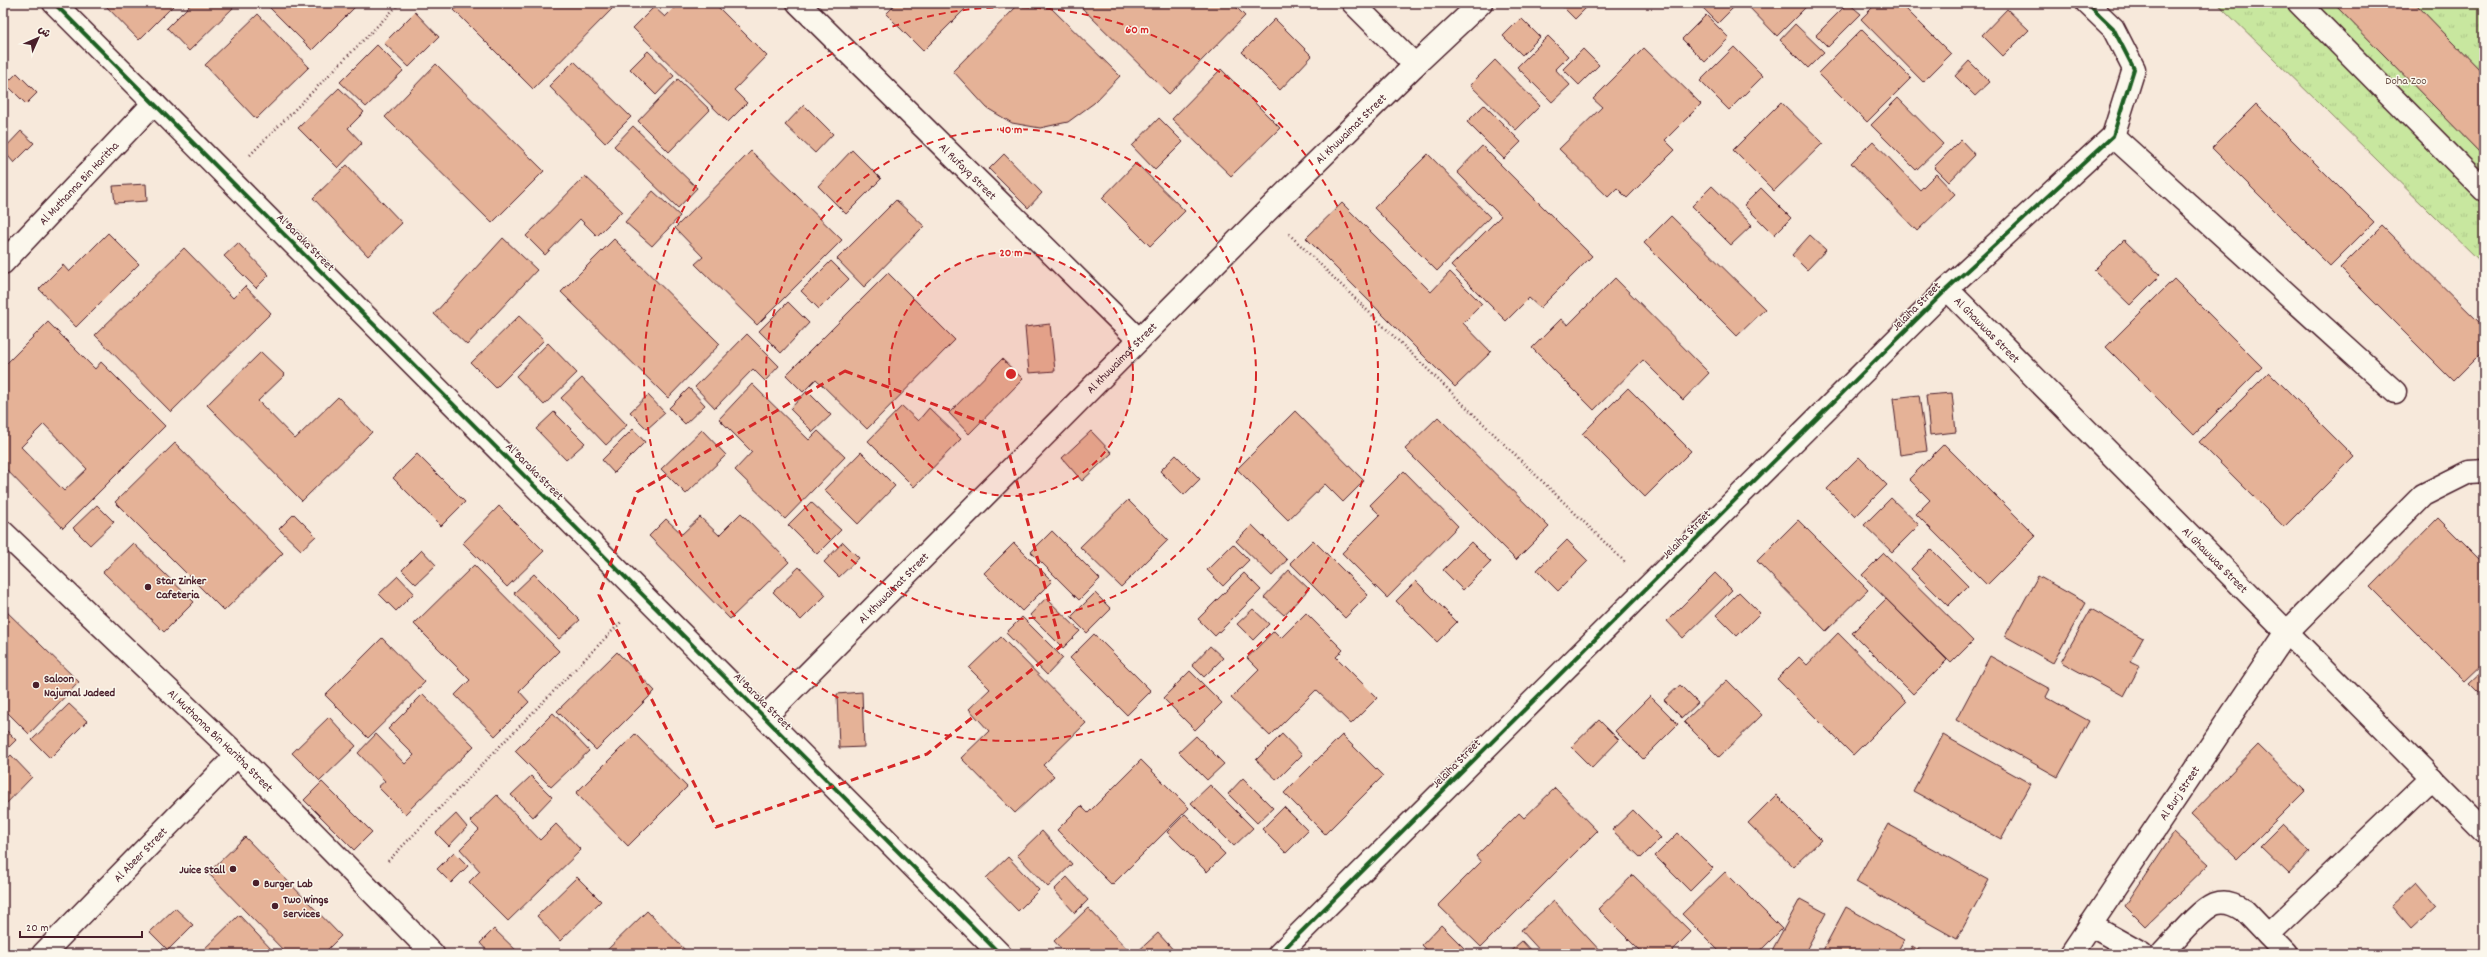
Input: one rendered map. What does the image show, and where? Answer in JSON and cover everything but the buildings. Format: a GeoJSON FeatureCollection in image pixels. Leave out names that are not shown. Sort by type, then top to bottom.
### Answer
{"type":"FeatureCollection","features":[{"type":"Feature","properties":{"kind":"street","name":"Al Baraka Street"},"geometry":{"type":"LineString","coordinates":[[54,3],[1000,954]]}},
{"type":"Feature","properties":{"kind":"street","name":"Al Rufayq Street"},"geometry":{"type":"LineString","coordinates":[[798,3],[1139,340]]}},
{"type":"Feature","properties":{"kind":"street"},"geometry":{"type":"LineString","coordinates":[[1353,3],[1415,65]]}},
{"type":"Feature","properties":{"kind":"street","name":"Al Khuwaimat Street"},"geometry":{"type":"LineString","coordinates":[[765,717],[1266,212],[1415,65],[1481,3]]}},
{"type":"Feature","properties":{"kind":"street"},"geometry":{"type":"LineString","coordinates":[[2087,3],[2113,28],[2134,69],[2113,136],[2395,392]]}},
{"type":"Feature","properties":{"kind":"street"},"geometry":{"type":"LineString","coordinates":[[2299,3],[2484,190]]}},
{"type":"Feature","properties":{"kind":"street","name":"Al Muthanna Bin Haritha"},"geometry":{"type":"LineString","coordinates":[[3,263],[154,103]]}},
{"type":"Feature","properties":{"kind":"street","name":"Jelaiha Street"},"geometry":{"type":"LineString","coordinates":[[1279,954],[1947,289],[2113,136]]}},
{"type":"Feature","properties":{"kind":"street","name":"Al Ghawwas Street"},"geometry":{"type":"LineString","coordinates":[[1947,289],[2484,831]]}},
{"type":"Feature","properties":{"kind":"street","name":"Al Burj Street"},"geometry":{"type":"LineString","coordinates":[[2071,954],[2286,632],[2423,495],[2469,472],[2484,471]]}},
{"type":"Feature","properties":{"kind":"street","name":"Al Muthanna Bin Haritha Street"},"geometry":{"type":"LineString","coordinates":[[3,532],[237,755],[433,954]]}},
{"type":"Feature","properties":{"kind":"street","name":"Al Abeer Street"},"geometry":{"type":"LineString","coordinates":[[43,954],[237,755]]}},
{"type":"Feature","properties":{"kind":"street"},"geometry":{"type":"LineString","coordinates":[[2268,935],[2432,778]]}},
{"type":"Feature","properties":{"kind":"street"},"geometry":{"type":"LineString","coordinates":[[2162,954],[2206,910],[2215,904],[2235,904],[2286,954]]}},
{"type":"Feature","properties":{"kind":"street"},"geometry":{"type":"LineString","coordinates":[[2090,925],[2142,954]]}},
{"type":"Feature","properties":{"kind":"path"},"geometry":{"type":"LineString","coordinates":[[228,177],[400,3]]}},
{"type":"Feature","properties":{"kind":"path"},"geometry":{"type":"LineString","coordinates":[[1266,212],[1648,585]]}},
{"type":"Feature","properties":{"kind":"path"},"geometry":{"type":"LineString","coordinates":[[365,884],[646,597]]}},
{"type":"Feature","properties":{"kind":"highlighted area"},"geometry":{"type":"Polygon","coordinates":[[[845,371],[1003,430],[1061,646],[927,754],[716,827],[599,595],[637,492],[845,371]]]}},
{"type":"Feature","properties":{"kind":"green space","name":"Doha Zoo"},"geometry":{"type":"Polygon","coordinates":[[[2217,3],[2484,3],[2484,265],[2217,3]]]}},
{"type":"Feature","properties":{"kind":"cycle path"},"geometry":{"type":"LineString","coordinates":[[54,3],[1000,954]]}},
{"type":"Feature","properties":{"kind":"cycle path"},"geometry":{"type":"LineString","coordinates":[[1279,954],[1947,289],[2113,136],[2134,69],[2113,28],[2087,3]]}},
{"type":"Feature","properties":{"kind":"place","name":"Star Zinker Cafeteria"},"geometry":{"type":"Point","coordinates":[148,587]}},
{"type":"Feature","properties":{"kind":"place","name":"Saloon Najumal Jadeed"},"geometry":{"type":"Point","coordinates":[36,685]}},
{"type":"Feature","properties":{"kind":"place","name":"Juice Stall"},"geometry":{"type":"Point","coordinates":[233,869]}},
{"type":"Feature","properties":{"kind":"place","name":"Burger Lab"},"geometry":{"type":"Point","coordinates":[256,883]}},
{"type":"Feature","properties":{"kind":"place","name":"Two Wings Services"},"geometry":{"type":"Point","coordinates":[275,906]}}]}
